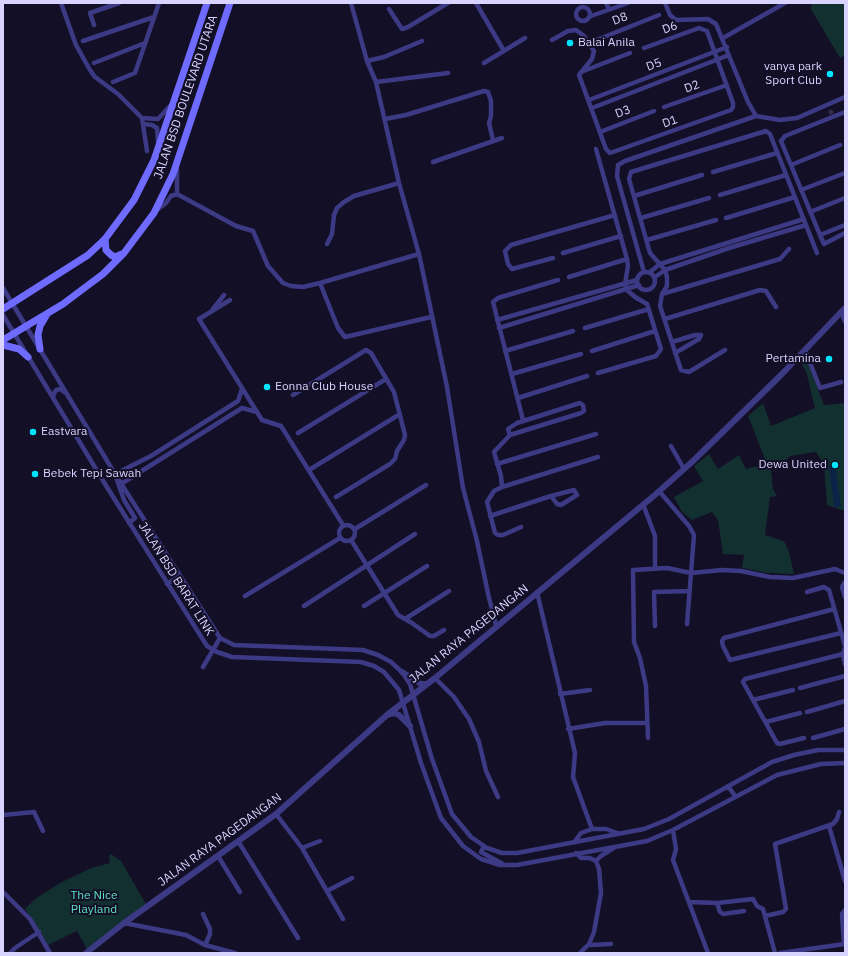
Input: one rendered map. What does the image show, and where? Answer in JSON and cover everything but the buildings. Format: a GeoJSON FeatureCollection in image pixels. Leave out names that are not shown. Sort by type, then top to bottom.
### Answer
{"type":"FeatureCollection","features":[{"type":"Feature","properties":{"kind":"main road","name":"JALAN BSD BOULEVARD UTARA"},"geometry":{"type":"LineString","coordinates":[[3,309],[88,255],[105,240],[134,200],[158,148],[207,3]]}},
{"type":"Feature","properties":{"kind":"main road","name":"JALAN BSD BOULEVARD UTARA"},"geometry":{"type":"LineString","coordinates":[[3,340],[47,314],[103,274],[124,253],[154,213],[164,194],[177,162],[230,3]]}},
{"type":"Feature","properties":{"kind":"main road"},"geometry":{"type":"LineString","coordinates":[[105,240],[106,250],[111,255],[115,256],[124,253]]}},
{"type":"Feature","properties":{"kind":"main road"},"geometry":{"type":"LineString","coordinates":[[40,349],[38,335],[40,326],[47,314]]}},
{"type":"Feature","properties":{"kind":"main road"},"geometry":{"type":"LineString","coordinates":[[3,346],[19,349],[28,357]]}},
{"type":"Feature","properties":{"kind":"street"},"geometry":{"type":"LineString","coordinates":[[61,3],[76,45],[90,70],[95,77],[118,94],[142,118],[147,151]]}},
{"type":"Feature","properties":{"kind":"street"},"geometry":{"type":"LineString","coordinates":[[94,25],[90,13],[118,3]]}},
{"type":"Feature","properties":{"kind":"street"},"geometry":{"type":"LineString","coordinates":[[113,82],[135,73],[159,3]]}},
{"type":"Feature","properties":{"kind":"street"},"geometry":{"type":"LineString","coordinates":[[351,3],[367,61],[376,82],[399,183],[419,254],[431,317],[447,387],[463,488],[496,625]]}},
{"type":"Feature","properties":{"kind":"street"},"geometry":{"type":"LineString","coordinates":[[389,9],[402,29],[408,27],[448,3]]}},
{"type":"Feature","properties":{"kind":"street"},"geometry":{"type":"LineString","coordinates":[[476,3],[504,51]]}},
{"type":"Feature","properties":{"kind":"street"},"geometry":{"type":"LineString","coordinates":[[606,3],[609,9]]}},
{"type":"Feature","properties":{"kind":"street"},"geometry":{"type":"LineString","coordinates":[[591,16],[628,3]]}},
{"type":"Feature","properties":{"kind":"street"},"geometry":{"type":"LineString","coordinates":[[665,3],[670,15],[676,20],[712,20],[723,38],[748,102],[756,116]]}},
{"type":"Feature","properties":{"kind":"street"},"geometry":{"type":"LineString","coordinates":[[723,38],[785,3]]}},
{"type":"Feature","properties":{"kind":"street","name":"D8"},"geometry":{"type":"LineString","coordinates":[[589,42],[659,15]]}},
{"type":"Feature","properties":{"kind":"street"},"geometry":{"type":"LineString","coordinates":[[83,41],[154,16]]}},
{"type":"Feature","properties":{"kind":"street","name":"D6"},"geometry":{"type":"LineString","coordinates":[[644,48],[699,28],[703,29],[710,36],[715,52]]}},
{"type":"Feature","properties":{"kind":"street"},"geometry":{"type":"LineString","coordinates":[[552,40],[568,31],[576,30],[580,32],[589,42],[594,55],[580,72],[580,78],[600,132]]}},
{"type":"Feature","properties":{"kind":"street"},"geometry":{"type":"LineString","coordinates":[[484,63],[525,38]]}},
{"type":"Feature","properties":{"kind":"street"},"geometry":{"type":"LineString","coordinates":[[367,61],[384,57],[422,41]]}},
{"type":"Feature","properties":{"kind":"street"},"geometry":{"type":"LineString","coordinates":[[94,63],[145,43]]}},
{"type":"Feature","properties":{"kind":"street","name":"D5"},"geometry":{"type":"LineString","coordinates":[[589,100],[726,47]]}},
{"type":"Feature","properties":{"kind":"street"},"geometry":{"type":"LineString","coordinates":[[715,52],[727,85]]}},
{"type":"Feature","properties":{"kind":"street"},"geometry":{"type":"LineString","coordinates":[[580,72],[630,53]]}},
{"type":"Feature","properties":{"kind":"street","name":"D5"},"geometry":{"type":"LineString","coordinates":[[592,108],[729,55]]}},
{"type":"Feature","properties":{"kind":"street"},"geometry":{"type":"LineString","coordinates":[[376,82],[448,73]]}},
{"type":"Feature","properties":{"kind":"street","name":"D1"},"geometry":{"type":"LineString","coordinates":[[600,132],[608,152],[612,153],[731,110],[734,103],[727,85]]}},
{"type":"Feature","properties":{"kind":"street","name":"D2"},"geometry":{"type":"LineString","coordinates":[[664,107],[727,85]]}},
{"type":"Feature","properties":{"kind":"street"},"geometry":{"type":"LineString","coordinates":[[385,119],[406,115],[484,91],[488,92],[491,101],[491,117],[489,123],[493,140]]}},
{"type":"Feature","properties":{"kind":"street"},"geometry":{"type":"LineString","coordinates":[[845,97],[831,112],[783,137],[781,141],[824,244],[845,233]]}},
{"type":"Feature","properties":{"kind":"street"},"geometry":{"type":"LineString","coordinates":[[142,118],[158,119],[173,103]]}},
{"type":"Feature","properties":{"kind":"street","name":"D3"},"geometry":{"type":"LineString","coordinates":[[600,132],[654,111]]}},
{"type":"Feature","properties":{"kind":"street"},"geometry":{"type":"LineString","coordinates":[[644,272],[617,176],[618,165],[626,160],[756,116],[780,120],[831,112],[845,112]]}},
{"type":"Feature","properties":{"kind":"street"},"geometry":{"type":"LineString","coordinates":[[144,124],[152,125],[157,128],[158,148]]}},
{"type":"Feature","properties":{"kind":"street"},"geometry":{"type":"LineString","coordinates":[[725,350],[687,372],[681,370],[660,301],[668,281],[665,270],[650,253],[629,179],[629,174],[632,170],[766,131],[770,134],[817,253]]}},
{"type":"Feature","properties":{"kind":"street"},"geometry":{"type":"LineString","coordinates":[[433,162],[502,138]]}},
{"type":"Feature","properties":{"kind":"street"},"geometry":{"type":"LineString","coordinates":[[791,165],[840,145]]}},
{"type":"Feature","properties":{"kind":"street"},"geometry":{"type":"LineString","coordinates":[[596,149],[627,259],[628,266],[625,284],[628,290],[647,304],[661,349],[658,355],[598,373]]}},
{"type":"Feature","properties":{"kind":"street"},"geometry":{"type":"LineString","coordinates":[[713,172],[777,153]]}},
{"type":"Feature","properties":{"kind":"street"},"geometry":{"type":"LineString","coordinates":[[177,162],[179,177],[177,194]]}},
{"type":"Feature","properties":{"kind":"street"},"geometry":{"type":"LineString","coordinates":[[801,190],[845,172]]}},
{"type":"Feature","properties":{"kind":"street"},"geometry":{"type":"LineString","coordinates":[[634,196],[702,175]]}},
{"type":"Feature","properties":{"kind":"street"},"geometry":{"type":"LineString","coordinates":[[720,195],[786,175]]}},
{"type":"Feature","properties":{"kind":"street"},"geometry":{"type":"LineString","coordinates":[[326,244],[332,234],[334,214],[337,208],[344,202],[354,196],[399,183]]}},
{"type":"Feature","properties":{"kind":"street"},"geometry":{"type":"LineString","coordinates":[[154,213],[166,203],[171,196],[177,194],[236,226],[253,231],[268,266],[283,283],[291,286],[303,287],[320,283],[419,254]]}},
{"type":"Feature","properties":{"kind":"street"},"geometry":{"type":"LineString","coordinates":[[726,218],[795,197]]}},
{"type":"Feature","properties":{"kind":"street"},"geometry":{"type":"LineString","coordinates":[[641,218],[709,198]]}},
{"type":"Feature","properties":{"kind":"street"},"geometry":{"type":"LineString","coordinates":[[810,212],[845,198]]}},
{"type":"Feature","properties":{"kind":"street"},"geometry":{"type":"LineString","coordinates":[[553,258],[512,269],[508,264],[505,250],[511,245],[615,216]]}},
{"type":"Feature","properties":{"kind":"street"},"geometry":{"type":"LineString","coordinates":[[650,272],[655,277],[656,282],[653,287],[648,290],[643,289],[638,283],[639,275],[644,272],[650,272],[660,264],[804,219]]}},
{"type":"Feature","properties":{"kind":"street"},"geometry":{"type":"LineString","coordinates":[[647,240],[716,220]]}},
{"type":"Feature","properties":{"kind":"street"},"geometry":{"type":"LineString","coordinates":[[655,277],[665,270],[729,248],[806,225]]}},
{"type":"Feature","properties":{"kind":"street"},"geometry":{"type":"LineString","coordinates":[[820,235],[845,225]]}},
{"type":"Feature","properties":{"kind":"street"},"geometry":{"type":"LineString","coordinates":[[563,253],[621,236]]}},
{"type":"Feature","properties":{"kind":"street"},"geometry":{"type":"LineString","coordinates":[[662,294],[780,259],[789,249]]}},
{"type":"Feature","properties":{"kind":"street"},"geometry":{"type":"LineString","coordinates":[[569,277],[627,259]]}},
{"type":"Feature","properties":{"kind":"street"},"geometry":{"type":"LineString","coordinates":[[523,420],[512,374],[492,305],[494,299],[558,280]]}},
{"type":"Feature","properties":{"kind":"street"},"geometry":{"type":"LineString","coordinates":[[320,283],[338,328],[345,337],[431,317]]}},
{"type":"Feature","properties":{"kind":"street"},"geometry":{"type":"LineString","coordinates":[[497,320],[625,284],[638,283]]}},
{"type":"Feature","properties":{"kind":"street"},"geometry":{"type":"LineString","coordinates":[[498,328],[628,290],[638,283]]}},
{"type":"Feature","properties":{"kind":"street","name":"JALAN BSD BARAT LINK"},"geometry":{"type":"LineString","coordinates":[[3,288],[121,484],[220,638],[234,645],[363,650],[378,655],[391,662],[402,672],[410,684],[432,759],[452,814],[471,837],[487,848]]}},
{"type":"Feature","properties":{"kind":"street"},"geometry":{"type":"LineString","coordinates":[[665,319],[760,290],[766,291],[776,307]]}},
{"type":"Feature","properties":{"kind":"street"},"geometry":{"type":"LineString","coordinates":[[211,312],[224,295]]}},
{"type":"Feature","properties":{"kind":"street"},"geometry":{"type":"LineString","coordinates":[[230,300],[199,319],[262,420],[281,426],[342,526]]}},
{"type":"Feature","properties":{"kind":"street"},"geometry":{"type":"LineString","coordinates":[[585,328],[649,309]]}},
{"type":"Feature","properties":{"kind":"street"},"geometry":{"type":"LineString","coordinates":[[843,310],[845,322]]}},
{"type":"Feature","properties":{"kind":"street","name":"JALAN RAYA PAGEDANGAN"},"geometry":{"type":"LineString","coordinates":[[86,953],[124,923],[276,814],[387,714],[435,678],[496,625],[659,491],[684,469],[805,350],[843,310]]}},
{"type":"Feature","properties":{"kind":"street","name":"JALAN BSD BARAT LINK"},"geometry":{"type":"LineString","coordinates":[[3,315],[55,403],[207,646],[213,650],[232,657],[361,662],[374,666],[388,676],[399,690],[421,763],[441,818],[463,846],[482,859],[505,865]]}},
{"type":"Feature","properties":{"kind":"street"},"geometry":{"type":"LineString","coordinates":[[505,351],[573,331]]}},
{"type":"Feature","properties":{"kind":"street"},"geometry":{"type":"LineString","coordinates":[[592,351],[655,331]]}},
{"type":"Feature","properties":{"kind":"street"},"geometry":{"type":"LineString","coordinates":[[672,342],[695,335],[701,335],[699,339],[675,353]]}},
{"type":"Feature","properties":{"kind":"street"},"geometry":{"type":"LineString","coordinates":[[292,395],[366,350],[371,353],[394,392],[405,435],[404,440],[397,451],[395,459],[390,464],[336,497]]}},
{"type":"Feature","properties":{"kind":"street"},"geometry":{"type":"LineString","coordinates":[[805,350],[820,388],[841,382]]}},
{"type":"Feature","properties":{"kind":"street"},"geometry":{"type":"LineString","coordinates":[[512,374],[581,354]]}},
{"type":"Feature","properties":{"kind":"street"},"geometry":{"type":"LineString","coordinates":[[518,398],[587,376]]}},
{"type":"Feature","properties":{"kind":"street"},"geometry":{"type":"LineString","coordinates":[[298,433],[386,379]]}},
{"type":"Feature","properties":{"kind":"street"},"geometry":{"type":"LineString","coordinates":[[55,403],[53,396],[56,390],[61,389],[68,395]]}},
{"type":"Feature","properties":{"kind":"street"},"geometry":{"type":"LineString","coordinates":[[129,523],[135,518],[124,500],[115,474],[136,462],[151,456],[238,401],[242,389]]}},
{"type":"Feature","properties":{"kind":"street"},"geometry":{"type":"LineString","coordinates":[[238,401],[242,408],[257,412]]}},
{"type":"Feature","properties":{"kind":"street"},"geometry":{"type":"LineString","coordinates":[[502,487],[501,476],[494,452],[510,436],[581,413],[584,410],[580,403],[523,420],[509,427],[510,436]]}},
{"type":"Feature","properties":{"kind":"street"},"geometry":{"type":"LineString","coordinates":[[121,484],[242,408]]}},
{"type":"Feature","properties":{"kind":"street"},"geometry":{"type":"LineString","coordinates":[[308,470],[400,414]]}},
{"type":"Feature","properties":{"kind":"street"},"geometry":{"type":"LineString","coordinates":[[497,464],[596,434]]}},
{"type":"Feature","properties":{"kind":"street"},"geometry":{"type":"LineString","coordinates":[[671,446],[684,469]]}},
{"type":"Feature","properties":{"kind":"street"},"geometry":{"type":"LineString","coordinates":[[521,527],[503,535],[498,535],[495,533],[487,500],[494,492],[502,487],[598,457]]}},
{"type":"Feature","properties":{"kind":"street"},"geometry":{"type":"LineString","coordinates":[[136,462],[141,472]]}},
{"type":"Feature","properties":{"kind":"street"},"geometry":{"type":"LineString","coordinates":[[355,529],[426,485]]}},
{"type":"Feature","properties":{"kind":"street"},"geometry":{"type":"LineString","coordinates":[[490,516],[551,496],[572,490],[576,492],[577,495],[561,505],[557,504],[551,496]]}},
{"type":"Feature","properties":{"kind":"street"},"geometry":{"type":"LineString","coordinates":[[659,491],[692,531],[691,573],[687,624]]}},
{"type":"Feature","properties":{"kind":"street"},"geometry":{"type":"LineString","coordinates":[[643,504],[655,536],[655,568]]}},
{"type":"Feature","properties":{"kind":"street"},"geometry":{"type":"LineString","coordinates":[[340,538],[339,533],[342,526],[347,524],[355,529]]}},
{"type":"Feature","properties":{"kind":"street"},"geometry":{"type":"LineString","coordinates":[[351,540],[354,537],[355,529]]}},
{"type":"Feature","properties":{"kind":"street"},"geometry":{"type":"LineString","coordinates":[[304,606],[415,534]]}},
{"type":"Feature","properties":{"kind":"street"},"geometry":{"type":"LineString","coordinates":[[340,538],[344,540],[351,540]]}},
{"type":"Feature","properties":{"kind":"street"},"geometry":{"type":"LineString","coordinates":[[245,596],[340,538]]}},
{"type":"Feature","properties":{"kind":"street"},"geometry":{"type":"LineString","coordinates":[[351,540],[398,615],[430,636],[434,636],[444,630]]}},
{"type":"Feature","properties":{"kind":"street"},"geometry":{"type":"LineString","coordinates":[[364,606],[428,566]]}},
{"type":"Feature","properties":{"kind":"street"},"geometry":{"type":"LineString","coordinates":[[648,738],[646,686],[634,642],[632,571],[636,569],[655,568],[667,568],[691,573],[722,570],[741,571],[770,577],[793,578],[834,569],[845,573]]}},
{"type":"Feature","properties":{"kind":"street"},"geometry":{"type":"LineString","coordinates":[[167,584],[179,576]]}},
{"type":"Feature","properties":{"kind":"street"},"geometry":{"type":"LineString","coordinates":[[845,582],[842,587],[845,597]]}},
{"type":"Feature","properties":{"kind":"street"},"geometry":{"type":"LineString","coordinates":[[807,592],[827,588],[845,647],[843,654],[845,664]]}},
{"type":"Feature","properties":{"kind":"street"},"geometry":{"type":"LineString","coordinates":[[405,619],[449,591]]}},
{"type":"Feature","properties":{"kind":"street"},"geometry":{"type":"LineString","coordinates":[[655,626],[654,592],[690,591]]}},
{"type":"Feature","properties":{"kind":"street"},"geometry":{"type":"LineString","coordinates":[[537,592],[575,757],[573,777],[592,829]]}},
{"type":"Feature","properties":{"kind":"street"},"geometry":{"type":"LineString","coordinates":[[834,609],[724,638],[722,641],[723,646],[730,660],[841,633]]}},
{"type":"Feature","properties":{"kind":"street"},"geometry":{"type":"LineString","coordinates":[[203,667],[220,638]]}},
{"type":"Feature","properties":{"kind":"street"},"geometry":{"type":"LineString","coordinates":[[804,738],[780,744],[777,743],[753,700],[744,679],[843,654]]}},
{"type":"Feature","properties":{"kind":"street"},"geometry":{"type":"LineString","coordinates":[[402,672],[421,684],[427,684]]}},
{"type":"Feature","properties":{"kind":"street"},"geometry":{"type":"LineString","coordinates":[[800,688],[845,676]]}},
{"type":"Feature","properties":{"kind":"street"},"geometry":{"type":"LineString","coordinates":[[435,678],[454,697],[472,724],[479,742],[486,771],[498,797]]}},
{"type":"Feature","properties":{"kind":"street"},"geometry":{"type":"LineString","coordinates":[[560,694],[590,690]]}},
{"type":"Feature","properties":{"kind":"street"},"geometry":{"type":"LineString","coordinates":[[753,700],[792,690]]}},
{"type":"Feature","properties":{"kind":"street"},"geometry":{"type":"LineString","coordinates":[[807,712],[845,702]]}},
{"type":"Feature","properties":{"kind":"street"},"geometry":{"type":"LineString","coordinates":[[387,714],[394,713],[399,715],[410,726]]}},
{"type":"Feature","properties":{"kind":"street"},"geometry":{"type":"LineString","coordinates":[[766,722],[800,713]]}},
{"type":"Feature","properties":{"kind":"street"},"geometry":{"type":"LineString","coordinates":[[568,729],[605,723],[647,723]]}},
{"type":"Feature","properties":{"kind":"street"},"geometry":{"type":"LineString","coordinates":[[813,738],[845,729]]}},
{"type":"Feature","properties":{"kind":"street"},"geometry":{"type":"LineString","coordinates":[[845,750],[818,750],[794,755],[772,762],[669,819],[644,829],[575,841],[517,854],[502,853],[487,848],[483,848],[481,852],[505,865],[535,863],[576,853],[647,841],[673,830],[762,781],[800,768],[821,764],[845,763]]}},
{"type":"Feature","properties":{"kind":"street"},"geometry":{"type":"LineString","coordinates":[[728,786],[735,796]]}},
{"type":"Feature","properties":{"kind":"street"},"geometry":{"type":"LineString","coordinates":[[3,815],[34,812],[43,831]]}},
{"type":"Feature","properties":{"kind":"street"},"geometry":{"type":"LineString","coordinates":[[765,916],[783,912],[786,909],[775,844],[829,826],[837,819],[839,812]]}},
{"type":"Feature","properties":{"kind":"street"},"geometry":{"type":"LineString","coordinates":[[276,814],[302,848],[343,919]]}},
{"type":"Feature","properties":{"kind":"street"},"geometry":{"type":"LineString","coordinates":[[829,826],[845,882]]}},
{"type":"Feature","properties":{"kind":"street"},"geometry":{"type":"LineString","coordinates":[[575,841],[581,833],[592,829],[606,828],[618,834]]}},
{"type":"Feature","properties":{"kind":"street"},"geometry":{"type":"LineString","coordinates":[[673,830],[676,849],[673,860],[708,953]]}},
{"type":"Feature","properties":{"kind":"street"},"geometry":{"type":"LineString","coordinates":[[238,841],[298,938]]}},
{"type":"Feature","properties":{"kind":"street"},"geometry":{"type":"LineString","coordinates":[[302,848],[320,841]]}},
{"type":"Feature","properties":{"kind":"street"},"geometry":{"type":"LineString","coordinates":[[596,861],[616,846]]}},
{"type":"Feature","properties":{"kind":"street"},"geometry":{"type":"LineString","coordinates":[[576,853],[581,858],[590,858],[596,861],[599,869],[601,893],[594,932],[589,945],[580,953]]}},
{"type":"Feature","properties":{"kind":"street"},"geometry":{"type":"LineString","coordinates":[[218,856],[240,892]]}},
{"type":"Feature","properties":{"kind":"street"},"geometry":{"type":"LineString","coordinates":[[327,891],[352,878]]}},
{"type":"Feature","properties":{"kind":"street"},"geometry":{"type":"LineString","coordinates":[[3,892],[23,911],[39,932],[50,953]]}},
{"type":"Feature","properties":{"kind":"street"},"geometry":{"type":"LineString","coordinates":[[689,902],[717,903],[753,898],[757,906],[763,909],[774,953]]}},
{"type":"Feature","properties":{"kind":"street"},"geometry":{"type":"LineString","coordinates":[[717,903],[720,912],[723,914],[744,911]]}},
{"type":"Feature","properties":{"kind":"street"},"geometry":{"type":"LineString","coordinates":[[780,953],[844,944],[842,912],[845,910]]}},
{"type":"Feature","properties":{"kind":"street"},"geometry":{"type":"LineString","coordinates":[[203,914],[210,930],[210,934],[205,945]]}},
{"type":"Feature","properties":{"kind":"street"},"geometry":{"type":"LineString","coordinates":[[124,923],[186,935],[205,945],[235,953]]}},
{"type":"Feature","properties":{"kind":"street"},"geometry":{"type":"LineString","coordinates":[[10,953],[14,948],[39,932]]}},
{"type":"Feature","properties":{"kind":"street"},"geometry":{"type":"LineString","coordinates":[[589,945],[611,944]]}},
{"type":"Feature","properties":{"kind":"green space"},"geometry":{"type":"Polygon","coordinates":[[[813,3],[845,3],[845,55],[840,58],[811,9],[811,5],[813,3]]]}},
{"type":"Feature","properties":{"kind":"green space","name":"Dewa United"},"geometry":{"type":"Polygon","coordinates":[[[805,355],[824,405],[845,403],[845,511],[827,505],[824,465],[816,452],[790,456],[782,464],[771,470],[773,489],[777,496],[770,497],[765,535],[784,541],[789,552],[794,574],[768,573],[742,568],[744,555],[723,554],[718,520],[712,512],[692,520],[682,512],[674,497],[703,481],[694,466],[709,454],[718,469],[739,455],[746,469],[767,464],[748,416],[763,403],[771,426],[815,408],[806,371],[799,361],[805,355]]]}},
{"type":"Feature","properties":{"kind":"green space","name":"The Nice Playland"},"geometry":{"type":"Polygon","coordinates":[[[111,854],[121,861],[146,904],[87,949],[77,931],[48,945],[25,909],[35,899],[60,883],[91,868],[110,863],[109,856],[111,854]]]}},
{"type":"Feature","properties":{"kind":"water"},"geometry":{"type":"Polygon","coordinates":[[[835,465],[841,506],[834,507],[829,466],[835,465]]]}},
{"type":"Feature","properties":{"kind":"tunnel"},"geometry":{"type":"LineString","coordinates":[[830,110],[832,115]]}},
{"type":"Feature","properties":{"kind":"place","name":"Balai Anila"},"geometry":{"type":"Point","coordinates":[570,43]}},
{"type":"Feature","properties":{"kind":"place","name":"vanya park Sport Club"},"geometry":{"type":"Point","coordinates":[830,74]}},
{"type":"Feature","properties":{"kind":"place","name":"Pertamina"},"geometry":{"type":"Point","coordinates":[829,359]}},
{"type":"Feature","properties":{"kind":"place","name":"Eonna Club House"},"geometry":{"type":"Point","coordinates":[267,387]}},
{"type":"Feature","properties":{"kind":"place","name":"Eastvara"},"geometry":{"type":"Point","coordinates":[33,432]}},
{"type":"Feature","properties":{"kind":"place","name":"Dewa United"},"geometry":{"type":"Point","coordinates":[835,465]}},
{"type":"Feature","properties":{"kind":"place","name":"Bebek Tepi Sawah"},"geometry":{"type":"Point","coordinates":[35,474]}}]}
